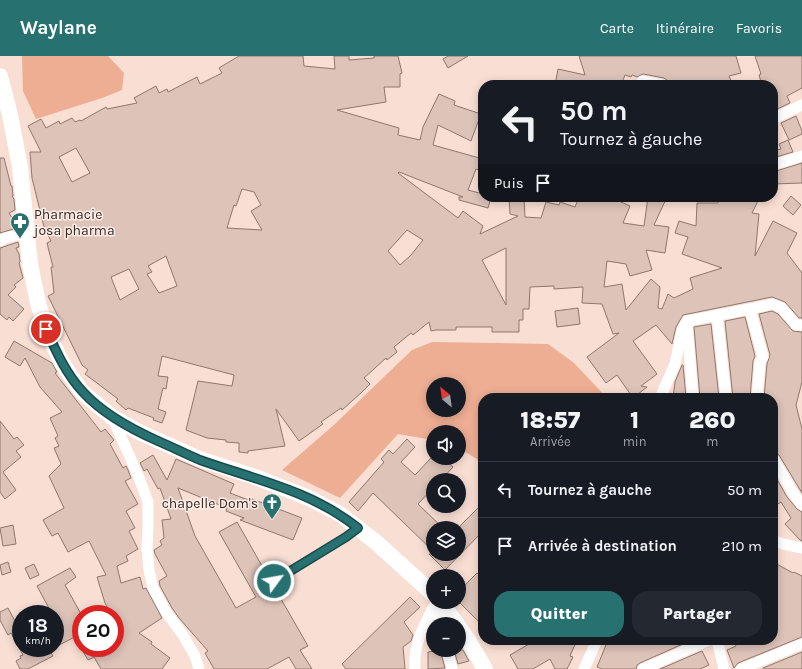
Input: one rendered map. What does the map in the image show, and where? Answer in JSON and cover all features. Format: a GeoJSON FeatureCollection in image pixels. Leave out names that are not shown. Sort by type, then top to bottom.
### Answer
{"type":"FeatureCollection","features":[{"type":"Feature","properties":{"kind":"street"},"geometry":{"type":"LineString","coordinates":[[0,76],[10,115],[20,167],[30,264],[38,303],[46,329],[62,363],[82,392],[112,417],[138,432],[200,459],[255,477],[309,498],[340,514],[377,543],[426,593]]}},
{"type":"Feature","properties":{"kind":"street"},"geometry":{"type":"LineString","coordinates":[[778,117],[802,106]]}},
{"type":"Feature","properties":{"kind":"street"},"geometry":{"type":"LineString","coordinates":[[778,163],[802,156]]}},
{"type":"Feature","properties":{"kind":"street"},"geometry":{"type":"LineString","coordinates":[[0,241],[4,238],[26,233]]}},
{"type":"Feature","properties":{"kind":"street"},"geometry":{"type":"LineString","coordinates":[[662,393],[675,364],[682,330],[687,321],[773,304],[782,308],[796,325],[802,325]]}},
{"type":"Feature","properties":{"kind":"street"},"geometry":{"type":"LineString","coordinates":[[750,309],[763,357],[760,362],[757,393]]}},
{"type":"Feature","properties":{"kind":"street"},"geometry":{"type":"LineString","coordinates":[[717,315],[725,393]]}},
{"type":"Feature","properties":{"kind":"street"},"geometry":{"type":"LineString","coordinates":[[687,321],[693,393]]}},
{"type":"Feature","properties":{"kind":"street"},"geometry":{"type":"LineString","coordinates":[[112,417],[148,502],[147,548],[149,570],[153,588],[166,612],[183,635],[195,656],[199,669]]}},
{"type":"Feature","properties":{"kind":"street"},"geometry":{"type":"LineString","coordinates":[[778,467],[793,493],[802,505]]}},
{"type":"Feature","properties":{"kind":"street"},"geometry":{"type":"LineString","coordinates":[[778,542],[802,548]]}},
{"type":"Feature","properties":{"kind":"street"},"geometry":{"type":"LineString","coordinates":[[415,669],[416,646],[421,631],[432,609]]}},
{"type":"Feature","properties":{"kind":"street"},"geometry":{"type":"LineString","coordinates":[[442,609],[450,617]]}},
{"type":"Feature","properties":{"kind":"street"},"geometry":{"type":"LineString","coordinates":[[466,637],[485,669]]}},
{"type":"Feature","properties":{"kind":"street"},"geometry":{"type":"LineString","coordinates":[[741,669],[802,644]]}},
{"type":"Feature","properties":{"kind":"street"},"geometry":{"type":"LineString","coordinates":[[584,669],[595,645]]}},
{"type":"Feature","properties":{"kind":"street"},"geometry":{"type":"LineString","coordinates":[[643,669],[698,645]]}},
{"type":"Feature","properties":{"kind":"street"},"geometry":{"type":"LineString","coordinates":[[718,645],[724,669]]}},
{"type":"Feature","properties":{"kind":"street"},"geometry":{"type":"LineString","coordinates":[[449,657],[452,669]]}},
{"type":"Feature","properties":{"kind":"lane"},"geometry":{"type":"LineString","coordinates":[[274,581],[346,537],[358,528]]}},
{"type":"Feature","properties":{"kind":"shaded area"},"geometry":{"type":"Polygon","coordinates":[[[22,56],[108,56],[124,73],[122,90],[36,119],[23,91],[22,56]]]}},
{"type":"Feature","properties":{"kind":"shaded area"},"geometry":{"type":"Polygon","coordinates":[[[432,342],[548,344],[574,363],[602,393],[478,393],[478,460],[466,452],[466,425],[426,425],[426,439],[398,434],[340,498],[282,470],[335,424],[412,350],[432,342]]]}},
{"type":"Feature","properties":{"kind":"building"},"geometry":{"type":"Polygon","coordinates":[[[239,56],[303,56],[304,66],[335,69],[334,56],[349,56],[349,60],[374,58],[374,56],[398,56],[402,73],[400,74],[400,87],[384,87],[386,102],[337,110],[399,128],[398,135],[420,140],[423,127],[439,94],[455,101],[454,105],[478,113],[478,122],[471,141],[438,125],[433,145],[478,158],[478,170],[476,169],[468,190],[478,193],[478,202],[490,202],[488,208],[459,200],[459,197],[463,197],[399,172],[398,173],[458,218],[463,211],[483,226],[480,234],[518,216],[510,214],[509,202],[524,202],[525,217],[541,218],[546,202],[559,205],[560,202],[575,207],[577,202],[621,202],[630,206],[623,223],[644,226],[647,202],[665,202],[654,225],[669,227],[665,253],[646,250],[652,270],[630,276],[626,264],[607,261],[604,287],[622,284],[626,310],[651,279],[660,287],[658,308],[662,309],[668,294],[674,298],[693,289],[690,278],[722,268],[682,254],[688,237],[675,233],[679,221],[696,226],[697,203],[758,202],[752,213],[759,214],[755,256],[773,221],[797,233],[787,253],[802,273],[802,318],[799,318],[785,302],[772,297],[683,315],[676,327],[672,344],[656,325],[633,341],[657,374],[641,386],[647,387],[639,393],[630,393],[617,375],[606,383],[587,357],[619,333],[613,334],[602,304],[582,303],[583,287],[554,289],[554,286],[530,287],[529,309],[523,309],[523,320],[519,320],[519,332],[492,332],[492,327],[456,327],[456,330],[431,331],[429,322],[413,335],[411,333],[394,347],[397,352],[387,360],[386,358],[364,378],[370,384],[362,392],[342,410],[341,408],[321,422],[323,424],[299,441],[276,409],[285,446],[248,451],[248,453],[239,452],[239,443],[207,438],[186,430],[198,381],[232,386],[234,375],[162,356],[158,376],[168,377],[166,389],[163,388],[158,409],[166,412],[162,423],[153,420],[154,418],[128,408],[126,410],[116,401],[118,399],[85,374],[88,370],[82,365],[48,296],[54,293],[51,267],[53,267],[47,243],[51,241],[44,227],[32,178],[30,152],[41,152],[28,126],[41,119],[46,128],[59,121],[60,124],[72,118],[75,122],[81,121],[106,107],[107,109],[137,103],[134,98],[156,86],[159,93],[167,89],[168,92],[197,77],[200,84],[222,73],[219,68],[239,56]],[[76,148],[59,157],[72,182],[90,173],[76,148]],[[242,189],[236,206],[234,205],[227,228],[262,230],[251,211],[261,205],[254,192],[242,189]],[[407,230],[388,251],[400,265],[411,255],[423,240],[407,230]],[[506,248],[482,260],[506,305],[506,248]],[[166,256],[148,266],[152,272],[147,274],[159,293],[177,286],[166,256]],[[129,269],[111,277],[120,300],[139,289],[129,269]]]}},
{"type":"Feature","properties":{"kind":"building"},"geometry":{"type":"Polygon","coordinates":[[[448,56],[468,56],[448,68],[443,59],[448,56]]]}},
{"type":"Feature","properties":{"kind":"building"},"geometry":{"type":"Polygon","coordinates":[[[579,56],[736,56],[741,73],[729,76],[731,80],[667,80],[664,78],[643,74],[637,77],[625,75],[623,80],[556,80],[558,69],[585,75],[579,56]]]}},
{"type":"Feature","properties":{"kind":"building"},"geometry":{"type":"Polygon","coordinates":[[[755,56],[802,56],[802,88],[787,96],[790,103],[778,109],[778,80],[760,80],[759,75],[761,74],[755,56]]]}},
{"type":"Feature","properties":{"kind":"building"},"geometry":{"type":"Polygon","coordinates":[[[796,116],[802,134],[789,140],[781,123],[796,116]]]}},
{"type":"Feature","properties":{"kind":"building"},"geometry":{"type":"Polygon","coordinates":[[[788,140],[793,152],[778,156],[778,150],[781,149],[779,144],[788,140]]]}},
{"type":"Feature","properties":{"kind":"building"},"geometry":{"type":"Polygon","coordinates":[[[0,158],[4,158],[12,186],[12,196],[14,199],[15,210],[9,213],[17,228],[0,233],[0,158]]]}},
{"type":"Feature","properties":{"kind":"building"},"geometry":{"type":"Polygon","coordinates":[[[802,163],[802,183],[778,184],[778,170],[802,163]]]}},
{"type":"Feature","properties":{"kind":"building"},"geometry":{"type":"Polygon","coordinates":[[[791,196],[801,205],[793,215],[783,206],[791,196]]]}},
{"type":"Feature","properties":{"kind":"building"},"geometry":{"type":"Polygon","coordinates":[[[18,242],[19,247],[16,248],[19,254],[19,263],[23,278],[14,285],[16,287],[8,295],[24,309],[13,321],[9,317],[7,320],[0,314],[0,248],[18,242]]]}},
{"type":"Feature","properties":{"kind":"building"},"geometry":{"type":"Polygon","coordinates":[[[578,308],[580,324],[557,327],[555,311],[578,308]]]}},
{"type":"Feature","properties":{"kind":"building"},"geometry":{"type":"Polygon","coordinates":[[[772,311],[778,314],[793,331],[802,332],[802,382],[796,405],[802,429],[802,493],[778,454],[778,393],[764,393],[767,364],[770,355],[759,314],[772,311]]]}},
{"type":"Feature","properties":{"kind":"building"},"geometry":{"type":"Polygon","coordinates":[[[745,317],[755,356],[753,361],[750,393],[732,393],[725,321],[745,317]]]}},
{"type":"Feature","properties":{"kind":"building"},"geometry":{"type":"Polygon","coordinates":[[[711,324],[718,393],[700,393],[694,327],[711,324]]]}},
{"type":"Feature","properties":{"kind":"building"},"geometry":{"type":"Polygon","coordinates":[[[14,341],[52,363],[57,372],[55,373],[101,432],[105,429],[114,440],[110,444],[123,468],[126,466],[128,470],[131,478],[125,481],[138,504],[126,511],[135,528],[129,531],[138,549],[126,556],[128,561],[117,566],[121,583],[140,577],[143,589],[146,588],[162,618],[139,633],[170,658],[162,669],[101,669],[94,657],[124,657],[124,605],[106,605],[97,577],[106,575],[89,541],[68,552],[58,533],[52,536],[43,520],[64,508],[49,476],[61,464],[54,448],[59,446],[55,438],[58,436],[50,418],[62,412],[40,387],[25,358],[20,366],[5,357],[14,341]]]}},
{"type":"Feature","properties":{"kind":"building"},"geometry":{"type":"Polygon","coordinates":[[[683,365],[686,393],[674,393],[675,382],[683,365]]]}},
{"type":"Feature","properties":{"kind":"building"},"geometry":{"type":"Polygon","coordinates":[[[0,421],[14,439],[17,437],[24,445],[16,451],[21,457],[3,472],[16,490],[5,499],[0,492],[0,421]]]}},
{"type":"Feature","properties":{"kind":"building"},"geometry":{"type":"Polygon","coordinates":[[[407,439],[415,447],[401,462],[415,475],[426,463],[426,465],[451,465],[453,467],[447,473],[426,473],[426,495],[418,504],[436,521],[426,521],[426,544],[373,493],[358,511],[349,502],[384,462],[381,459],[389,450],[393,454],[407,439]]]}},
{"type":"Feature","properties":{"kind":"building"},"geometry":{"type":"Polygon","coordinates":[[[153,455],[167,480],[176,459],[234,484],[230,493],[251,501],[252,499],[302,518],[293,540],[240,520],[244,518],[226,511],[227,508],[178,488],[195,536],[236,608],[256,597],[219,532],[237,522],[270,580],[270,583],[273,585],[308,646],[300,650],[312,669],[296,669],[289,657],[267,669],[214,669],[205,653],[208,651],[179,618],[160,586],[159,581],[167,576],[154,550],[162,545],[160,541],[164,538],[162,520],[171,519],[160,488],[158,489],[147,469],[144,471],[140,463],[153,455]]]}},
{"type":"Feature","properties":{"kind":"building"},"geometry":{"type":"Polygon","coordinates":[[[778,481],[787,497],[797,509],[802,512],[802,541],[785,524],[791,518],[781,502],[778,504],[778,481]]]}},
{"type":"Feature","properties":{"kind":"building"},"geometry":{"type":"Polygon","coordinates":[[[478,508],[478,536],[466,548],[465,521],[478,508]]]}},
{"type":"Feature","properties":{"kind":"building"},"geometry":{"type":"Polygon","coordinates":[[[13,525],[16,544],[3,546],[0,528],[13,525]]]}},
{"type":"Feature","properties":{"kind":"building"},"geometry":{"type":"Polygon","coordinates":[[[436,561],[454,561],[446,569],[444,569],[436,561]]]}},
{"type":"Feature","properties":{"kind":"building"},"geometry":{"type":"Polygon","coordinates":[[[8,562],[11,572],[2,575],[0,565],[8,562]]]}},
{"type":"Feature","properties":{"kind":"building"},"geometry":{"type":"Polygon","coordinates":[[[34,564],[39,575],[30,579],[25,568],[34,564]]]}},
{"type":"Feature","properties":{"kind":"building"},"geometry":{"type":"Polygon","coordinates":[[[778,565],[802,576],[802,637],[738,663],[734,668],[727,650],[736,646],[778,645],[778,565]]]}},
{"type":"Feature","properties":{"kind":"building"},"geometry":{"type":"Polygon","coordinates":[[[70,568],[76,577],[65,585],[76,605],[72,605],[72,638],[64,642],[64,605],[47,605],[37,586],[70,568]]]}},
{"type":"Feature","properties":{"kind":"building"},"geometry":{"type":"Polygon","coordinates":[[[477,573],[478,574],[478,621],[466,609],[466,584],[477,573]]]}},
{"type":"Feature","properties":{"kind":"building"},"geometry":{"type":"Polygon","coordinates":[[[410,597],[420,607],[404,622],[413,635],[411,641],[403,647],[405,669],[346,669],[342,664],[410,597]]]}},
{"type":"Feature","properties":{"kind":"building"},"geometry":{"type":"Polygon","coordinates":[[[8,608],[12,616],[12,635],[11,633],[8,635],[0,620],[0,612],[8,608]]]}},
{"type":"Feature","properties":{"kind":"building"},"geometry":{"type":"Polygon","coordinates":[[[527,645],[575,645],[570,656],[573,657],[567,669],[555,669],[550,659],[533,669],[518,669],[510,655],[527,645]]]}},
{"type":"Feature","properties":{"kind":"building"},"geometry":{"type":"Polygon","coordinates":[[[606,645],[681,645],[640,663],[637,665],[636,669],[602,669],[597,667],[606,645]]]}},
{"type":"Feature","properties":{"kind":"building"},"geometry":{"type":"Polygon","coordinates":[[[702,651],[709,665],[700,669],[660,669],[702,651]]]}},
{"type":"Feature","properties":{"kind":"building"},"geometry":{"type":"Polygon","coordinates":[[[802,652],[802,669],[763,669],[763,668],[802,652]]]}},
{"type":"Feature","properties":{"kind":"building"},"geometry":{"type":"Polygon","coordinates":[[[466,656],[469,661],[458,664],[456,657],[466,657],[466,656]]]}},
{"type":"Feature","properties":{"kind":"building"},"geometry":{"type":"Polygon","coordinates":[[[51,657],[28,669],[20,669],[16,661],[21,658],[51,657]]]}},
{"type":"Feature","properties":{"kind":"building"},"geometry":{"type":"Polygon","coordinates":[[[86,657],[94,657],[88,660],[86,657]]]}},
{"type":"Feature","properties":{"kind":"building"},"geometry":{"type":"Polygon","coordinates":[[[428,657],[442,657],[445,668],[428,669],[428,657]]]}},
{"type":"Feature","properties":{"kind":"place","name":"Pharmacie josa pharma"},"geometry":{"type":"Point","coordinates":[20,239]}},
{"type":"Feature","properties":{"kind":"place","name":"chapelle Dom's"},"geometry":{"type":"Point","coordinates":[272,520]}},
{"type":"Feature","properties":{"kind":"route"},"geometry":{"type":"LineString","coordinates":[[46,329],[62,363],[82,392],[112,417],[138,432],[200,459],[255,477],[309,498],[340,514],[358,528],[346,537],[274,581]]}}]}
